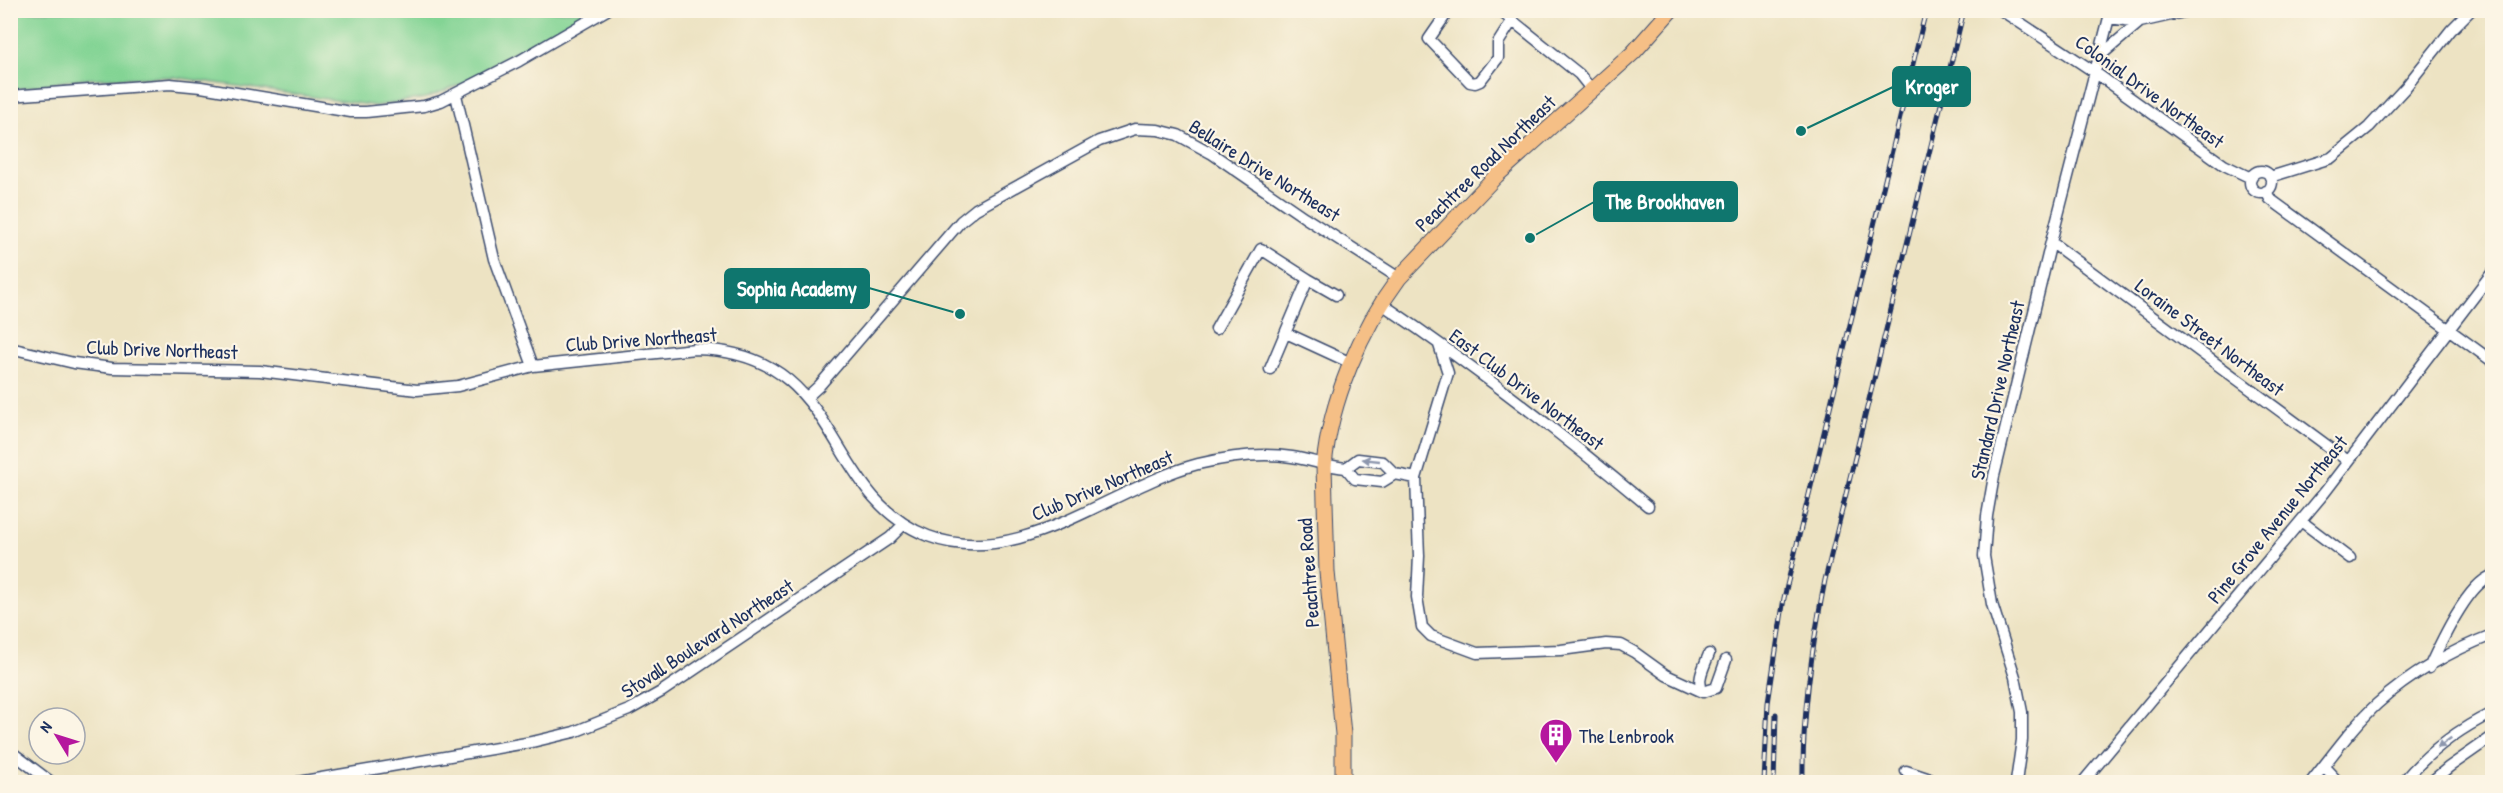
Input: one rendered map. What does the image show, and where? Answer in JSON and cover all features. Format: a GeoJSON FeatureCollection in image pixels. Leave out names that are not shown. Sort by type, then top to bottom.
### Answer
{"type":"FeatureCollection","features":[{"type":"Feature","properties":{"kind":"highway","name":"Peachtree Road Northeast"},"geometry":{"type":"LineString","coordinates":[[1351,363],[1382,304],[1399,278],[1496,176],[1633,53],[1671,10]]}},
{"type":"Feature","properties":{"kind":"highway","name":"Peachtree Road"},"geometry":{"type":"LineString","coordinates":[[1343,783],[1343,734],[1327,572],[1324,466],[1326,449],[1351,363]]}},
{"type":"Feature","properties":{"kind":"street"},"geometry":{"type":"LineString","coordinates":[[10,96],[170,84],[366,112],[424,106],[456,94],[607,10]]}},
{"type":"Feature","properties":{"kind":"street"},"geometry":{"type":"LineString","coordinates":[[1449,10],[1429,39],[1470,82],[1475,83],[1480,81],[1498,58],[1498,43],[1512,21]]}},
{"type":"Feature","properties":{"kind":"street"},"geometry":{"type":"LineString","coordinates":[[1499,10],[1579,74],[1591,89]]}},
{"type":"Feature","properties":{"kind":"street","name":"Colonial Drive Northeast"},"geometry":{"type":"LineString","coordinates":[[2001,10],[2093,71],[2224,165],[2251,178]]}},
{"type":"Feature","properties":{"kind":"street"},"geometry":{"type":"LineString","coordinates":[[2100,56],[2140,22],[2193,10]]}},
{"type":"Feature","properties":{"kind":"street"},"geometry":{"type":"LineString","coordinates":[[2270,177],[2331,158],[2368,127],[2405,88],[2451,30],[2471,10]]}},
{"type":"Feature","properties":{"kind":"street"},"geometry":{"type":"LineString","coordinates":[[2110,14],[2140,22]]}},
{"type":"Feature","properties":{"kind":"street","name":"Standard Drive Northeast"},"geometry":{"type":"LineString","coordinates":[[2016,783],[2022,740],[2022,712],[1992,604],[1984,556],[1987,516],[1994,476],[2050,242],[2093,71],[2100,56],[2110,14]]}},
{"type":"Feature","properties":{"kind":"street"},"geometry":{"type":"LineString","coordinates":[[456,94],[494,259],[533,366]]}},
{"type":"Feature","properties":{"kind":"street","name":"Bellaire Drive Northeast"},"geometry":{"type":"LineString","coordinates":[[807,397],[961,221],[976,209],[1099,141],[1135,129],[1158,130],[1178,135],[1211,153],[1304,217],[1399,278]]}},
{"type":"Feature","properties":{"kind":"street"},"geometry":{"type":"LineString","coordinates":[[2261,171],[2270,177],[2271,186],[2266,191],[2259,192],[2253,189],[2251,178],[2254,173],[2261,171]]}},
{"type":"Feature","properties":{"kind":"street"},"geometry":{"type":"LineString","coordinates":[[2266,191],[2270,199],[2493,361]]}},
{"type":"Feature","properties":{"kind":"street","name":"Loraine Street Northeast"},"geometry":{"type":"LineString","coordinates":[[2050,242],[2348,461]]}},
{"type":"Feature","properties":{"kind":"street"},"geometry":{"type":"LineString","coordinates":[[1216,329],[1261,249],[1336,295]]}},
{"type":"Feature","properties":{"kind":"street","name":"Pine Grove Avenue Northeast"},"geometry":{"type":"LineString","coordinates":[[2083,783],[2301,521],[2493,273]]}},
{"type":"Feature","properties":{"kind":"street"},"geometry":{"type":"LineString","coordinates":[[1270,369],[1308,279]]}},
{"type":"Feature","properties":{"kind":"street","name":"East Club Drive Northeast"},"geometry":{"type":"LineString","coordinates":[[1382,304],[1598,464],[1648,506]]}},
{"type":"Feature","properties":{"kind":"street"},"geometry":{"type":"LineString","coordinates":[[1286,333],[1351,363]]}},
{"type":"Feature","properties":{"kind":"street"},"geometry":{"type":"LineString","coordinates":[[1439,345],[1448,373],[1416,478],[1419,556],[1417,597],[1422,627],[1431,636],[1477,652],[1561,650],[1606,644],[1621,645],[1666,675],[1702,692],[1716,688],[1726,660]]}},
{"type":"Feature","properties":{"kind":"street","name":"Club Drive Northeast"},"geometry":{"type":"LineString","coordinates":[[10,348],[75,363],[112,368],[260,371],[417,390],[458,386],[533,366],[695,349],[720,350],[745,355],[789,378],[807,397],[870,492],[886,510],[904,524],[927,536],[950,543],[973,546],[997,544],[1038,533],[1157,478],[1199,464],[1230,458],[1262,456],[1292,457],[1324,466],[1346,468]]}},
{"type":"Feature","properties":{"kind":"street"},"geometry":{"type":"LineString","coordinates":[[1395,474],[1382,482],[1355,479],[1346,468],[1358,459],[1383,462],[1395,474],[1416,478]]}},
{"type":"Feature","properties":{"kind":"street"},"geometry":{"type":"LineString","coordinates":[[2301,521],[2350,558]]}},
{"type":"Feature","properties":{"kind":"street","name":"Stovall Boulevard Northeast"},"geometry":{"type":"LineString","coordinates":[[298,783],[538,740],[598,724],[661,692],[890,538],[904,524]]}},
{"type":"Feature","properties":{"kind":"street"},"geometry":{"type":"LineString","coordinates":[[2428,668],[2467,595],[2484,578],[2493,576]]}},
{"type":"Feature","properties":{"kind":"street"},"geometry":{"type":"LineString","coordinates":[[2311,783],[2348,735],[2377,704],[2428,668],[2493,635]]}},
{"type":"Feature","properties":{"kind":"street"},"geometry":{"type":"LineString","coordinates":[[1702,692],[1699,685],[1709,654]]}},
{"type":"Feature","properties":{"kind":"street"},"geometry":{"type":"LineString","coordinates":[[1705,666],[1723,672]]}},
{"type":"Feature","properties":{"kind":"street"},"geometry":{"type":"LineString","coordinates":[[2403,783],[2435,750],[2465,728],[2493,713]]}},
{"type":"Feature","properties":{"kind":"street"},"geometry":{"type":"LineString","coordinates":[[2431,783],[2449,767],[2493,737]]}},
{"type":"Feature","properties":{"kind":"street"},"geometry":{"type":"LineString","coordinates":[[10,751],[51,783]]}},
{"type":"Feature","properties":{"kind":"street"},"geometry":{"type":"LineString","coordinates":[[2324,766],[2338,783]]}},
{"type":"Feature","properties":{"kind":"street"},"geometry":{"type":"LineString","coordinates":[[1906,771],[1939,783]]}},
{"type":"Feature","properties":{"kind":"green space"},"geometry":{"type":"Polygon","coordinates":[[[11,11],[595,11],[498,61],[470,81],[426,98],[376,106],[173,77],[79,79],[11,90],[11,11]]]}},
{"type":"Feature","properties":{"kind":"railway"},"geometry":{"type":"LineString","coordinates":[[1764,782],[1768,703],[1784,598],[1926,10]]}},
{"type":"Feature","properties":{"kind":"railway"},"geometry":{"type":"LineString","coordinates":[[1803,782],[1804,731],[1809,680],[1825,580],[1964,10]]}},
{"type":"Feature","properties":{"kind":"railway"},"geometry":{"type":"LineString","coordinates":[[1774,782],[1776,714]]}},
{"type":"Feature","properties":{"kind":"place","name":"Kroger"},"geometry":{"type":"Point","coordinates":[1801,131]}},
{"type":"Feature","properties":{"kind":"place","name":"The Brookhaven"},"geometry":{"type":"Point","coordinates":[1530,238]}},
{"type":"Feature","properties":{"kind":"place","name":"Sophia Academy"},"geometry":{"type":"Point","coordinates":[960,314]}},
{"type":"Feature","properties":{"kind":"place","name":"The Lenbrook"},"geometry":{"type":"Point","coordinates":[1556,764]}}]}
